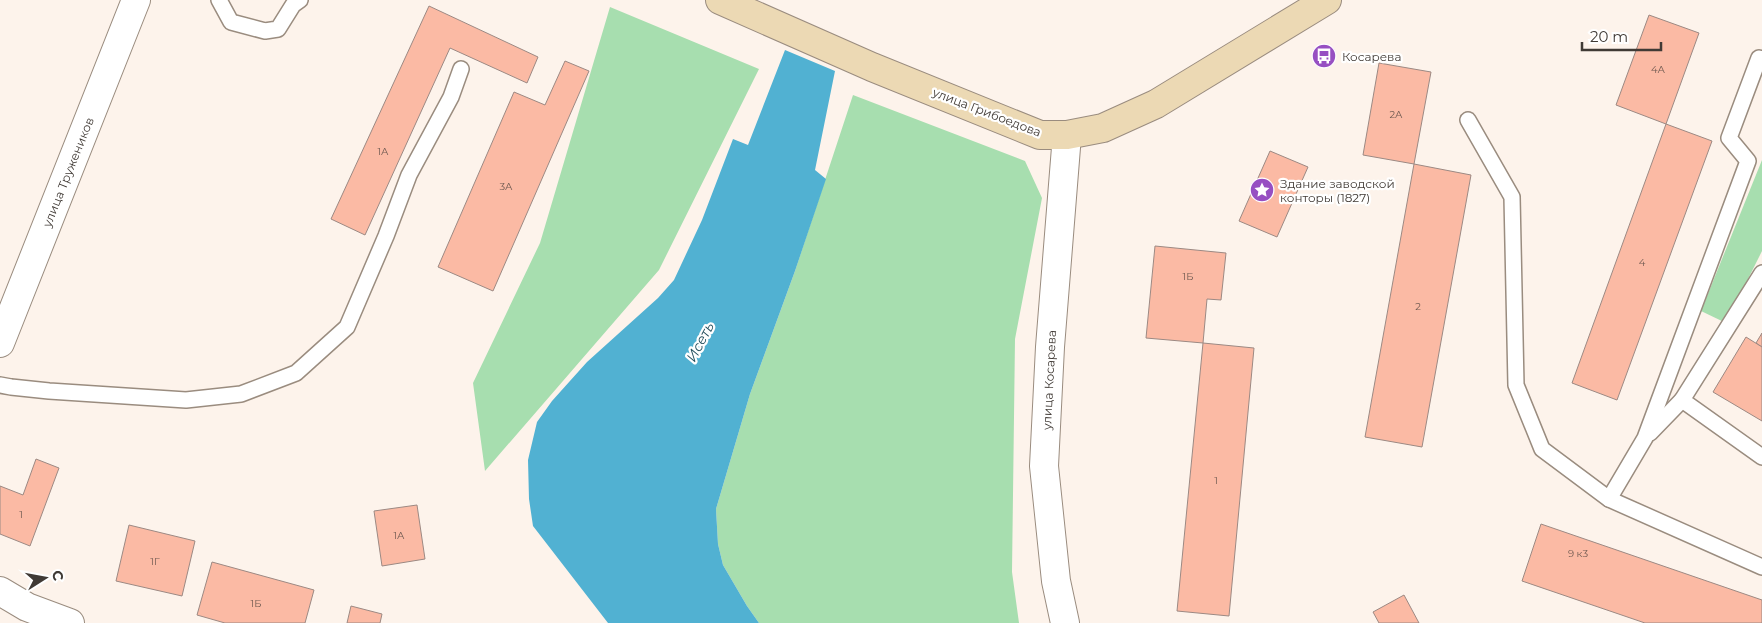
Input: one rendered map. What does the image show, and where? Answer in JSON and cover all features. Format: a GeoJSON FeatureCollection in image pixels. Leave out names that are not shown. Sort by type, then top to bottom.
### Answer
{"type":"FeatureCollection","features":[{"type":"Feature","properties":{"kind":"main road","name":"улица Грибоедова"},"geometry":{"type":"LineString","coordinates":[[720,0],[872,67],[1040,134],[1067,135],[1103,128],[1156,104],[1327,0]]}},
{"type":"Feature","properties":{"kind":"street","name":"улица Тружеников"},"geometry":{"type":"LineString","coordinates":[[0,344],[136,0]]}},
{"type":"Feature","properties":{"kind":"street","name":"улица Косарева"},"geometry":{"type":"LineString","coordinates":[[1065,623],[1056,581],[1044,466],[1050,347],[1067,135]]}},
{"type":"Feature","properties":{"kind":"street"},"geometry":{"type":"LineString","coordinates":[[0,591],[27,608],[70,623]]}},
{"type":"Feature","properties":{"kind":"lane"},"geometry":{"type":"LineString","coordinates":[[218,0],[231,22],[265,31],[278,29],[293,5],[300,0]]}},
{"type":"Feature","properties":{"kind":"lane"},"geometry":{"type":"LineString","coordinates":[[1609,500],[1645,438],[1748,161],[1729,138],[1759,58]]}},
{"type":"Feature","properties":{"kind":"lane"},"geometry":{"type":"LineString","coordinates":[[0,385],[11,388],[186,400],[241,394],[296,373],[347,327],[386,236],[408,175],[452,97],[461,69]]}},
{"type":"Feature","properties":{"kind":"lane"},"geometry":{"type":"LineString","coordinates":[[1468,120],[1512,197],[1516,385],[1542,449],[1609,500],[1762,567]]}},
{"type":"Feature","properties":{"kind":"lane"},"geometry":{"type":"LineString","coordinates":[[1645,438],[1682,400],[1762,274]]}},
{"type":"Feature","properties":{"kind":"lane"},"geometry":{"type":"LineString","coordinates":[[1682,400],[1762,457]]}},
{"type":"Feature","properties":{"kind":"green space"},"geometry":{"type":"Polygon","coordinates":[[[610,7],[759,69],[659,270],[485,471],[473,383],[540,243],[610,7]]]}},
{"type":"Feature","properties":{"kind":"green space"},"geometry":{"type":"Polygon","coordinates":[[[853,95],[1025,161],[1042,198],[1015,339],[1012,572],[1019,623],[759,623],[723,565],[718,544],[716,509],[750,394],[795,271],[853,95]]]}},
{"type":"Feature","properties":{"kind":"green space"},"geometry":{"type":"Polygon","coordinates":[[[1762,160],[1762,251],[1726,323],[1701,311],[1762,160]]]}},
{"type":"Feature","properties":{"kind":"water","name":"Исеть"},"geometry":{"type":"Polygon","coordinates":[[[785,50],[835,71],[815,170],[826,179],[750,394],[716,509],[718,544],[723,565],[759,623],[608,623],[533,526],[529,499],[528,460],[537,422],[552,401],[587,362],[658,298],[674,280],[702,220],[733,139],[748,145],[785,50]]]}},
{"type":"Feature","properties":{"kind":"building"},"geometry":{"type":"Polygon","coordinates":[[[429,6],[538,57],[527,83],[450,48],[365,235],[331,219],[429,6]]]}},
{"type":"Feature","properties":{"kind":"building"},"geometry":{"type":"Polygon","coordinates":[[[1649,15],[1699,33],[1666,124],[1616,105],[1649,15]]]}},
{"type":"Feature","properties":{"kind":"building"},"geometry":{"type":"Polygon","coordinates":[[[565,61],[589,71],[493,291],[438,267],[514,92],[545,105],[565,61]]]}},
{"type":"Feature","properties":{"kind":"building"},"geometry":{"type":"Polygon","coordinates":[[[1379,63],[1431,72],[1414,164],[1363,155],[1379,63]]]}},
{"type":"Feature","properties":{"kind":"building"},"geometry":{"type":"Polygon","coordinates":[[[1666,124],[1712,141],[1617,400],[1572,383],[1666,124]]]}},
{"type":"Feature","properties":{"kind":"building"},"geometry":{"type":"Polygon","coordinates":[[[1270,151],[1308,167],[1277,237],[1239,221],[1270,151]]]}},
{"type":"Feature","properties":{"kind":"building"},"geometry":{"type":"Polygon","coordinates":[[[1414,164],[1471,175],[1422,447],[1365,437],[1414,164]]]}},
{"type":"Feature","properties":{"kind":"building"},"geometry":{"type":"Polygon","coordinates":[[[1155,246],[1226,253],[1221,300],[1207,299],[1203,343],[1146,338],[1155,246]]]}},
{"type":"Feature","properties":{"kind":"building"},"geometry":{"type":"Polygon","coordinates":[[[1762,333],[1762,347],[1756,343],[1762,333]]]}},
{"type":"Feature","properties":{"kind":"building"},"geometry":{"type":"Polygon","coordinates":[[[1746,337],[1762,347],[1762,421],[1713,392],[1746,337]]]}},
{"type":"Feature","properties":{"kind":"building"},"geometry":{"type":"Polygon","coordinates":[[[1203,343],[1254,348],[1229,616],[1177,611],[1203,343]]]}},
{"type":"Feature","properties":{"kind":"building"},"geometry":{"type":"Polygon","coordinates":[[[36,459],[59,468],[30,546],[0,534],[0,486],[23,495],[36,459]]]}},
{"type":"Feature","properties":{"kind":"building"},"geometry":{"type":"Polygon","coordinates":[[[417,505],[425,559],[382,566],[374,511],[417,505]]]}},
{"type":"Feature","properties":{"kind":"building"},"geometry":{"type":"Polygon","coordinates":[[[1541,524],[1762,600],[1762,623],[1645,623],[1522,581],[1541,524]]]}},
{"type":"Feature","properties":{"kind":"building"},"geometry":{"type":"Polygon","coordinates":[[[129,525],[195,541],[182,596],[116,581],[129,525]]]}},
{"type":"Feature","properties":{"kind":"building"},"geometry":{"type":"Polygon","coordinates":[[[212,562],[314,590],[305,623],[225,623],[197,615],[212,562]]]}},
{"type":"Feature","properties":{"kind":"building"},"geometry":{"type":"Polygon","coordinates":[[[1404,595],[1419,623],[1379,623],[1373,612],[1404,595]]]}},
{"type":"Feature","properties":{"kind":"building"},"geometry":{"type":"Polygon","coordinates":[[[351,606],[382,614],[380,623],[347,623],[351,606]]]}},
{"type":"Feature","properties":{"kind":"place","name":"Косарева"},"geometry":{"type":"Point","coordinates":[1324,56]}},
{"type":"Feature","properties":{"kind":"place","name":"Здание заводской конторы (1827)"},"geometry":{"type":"Point","coordinates":[1262,190]}}]}
